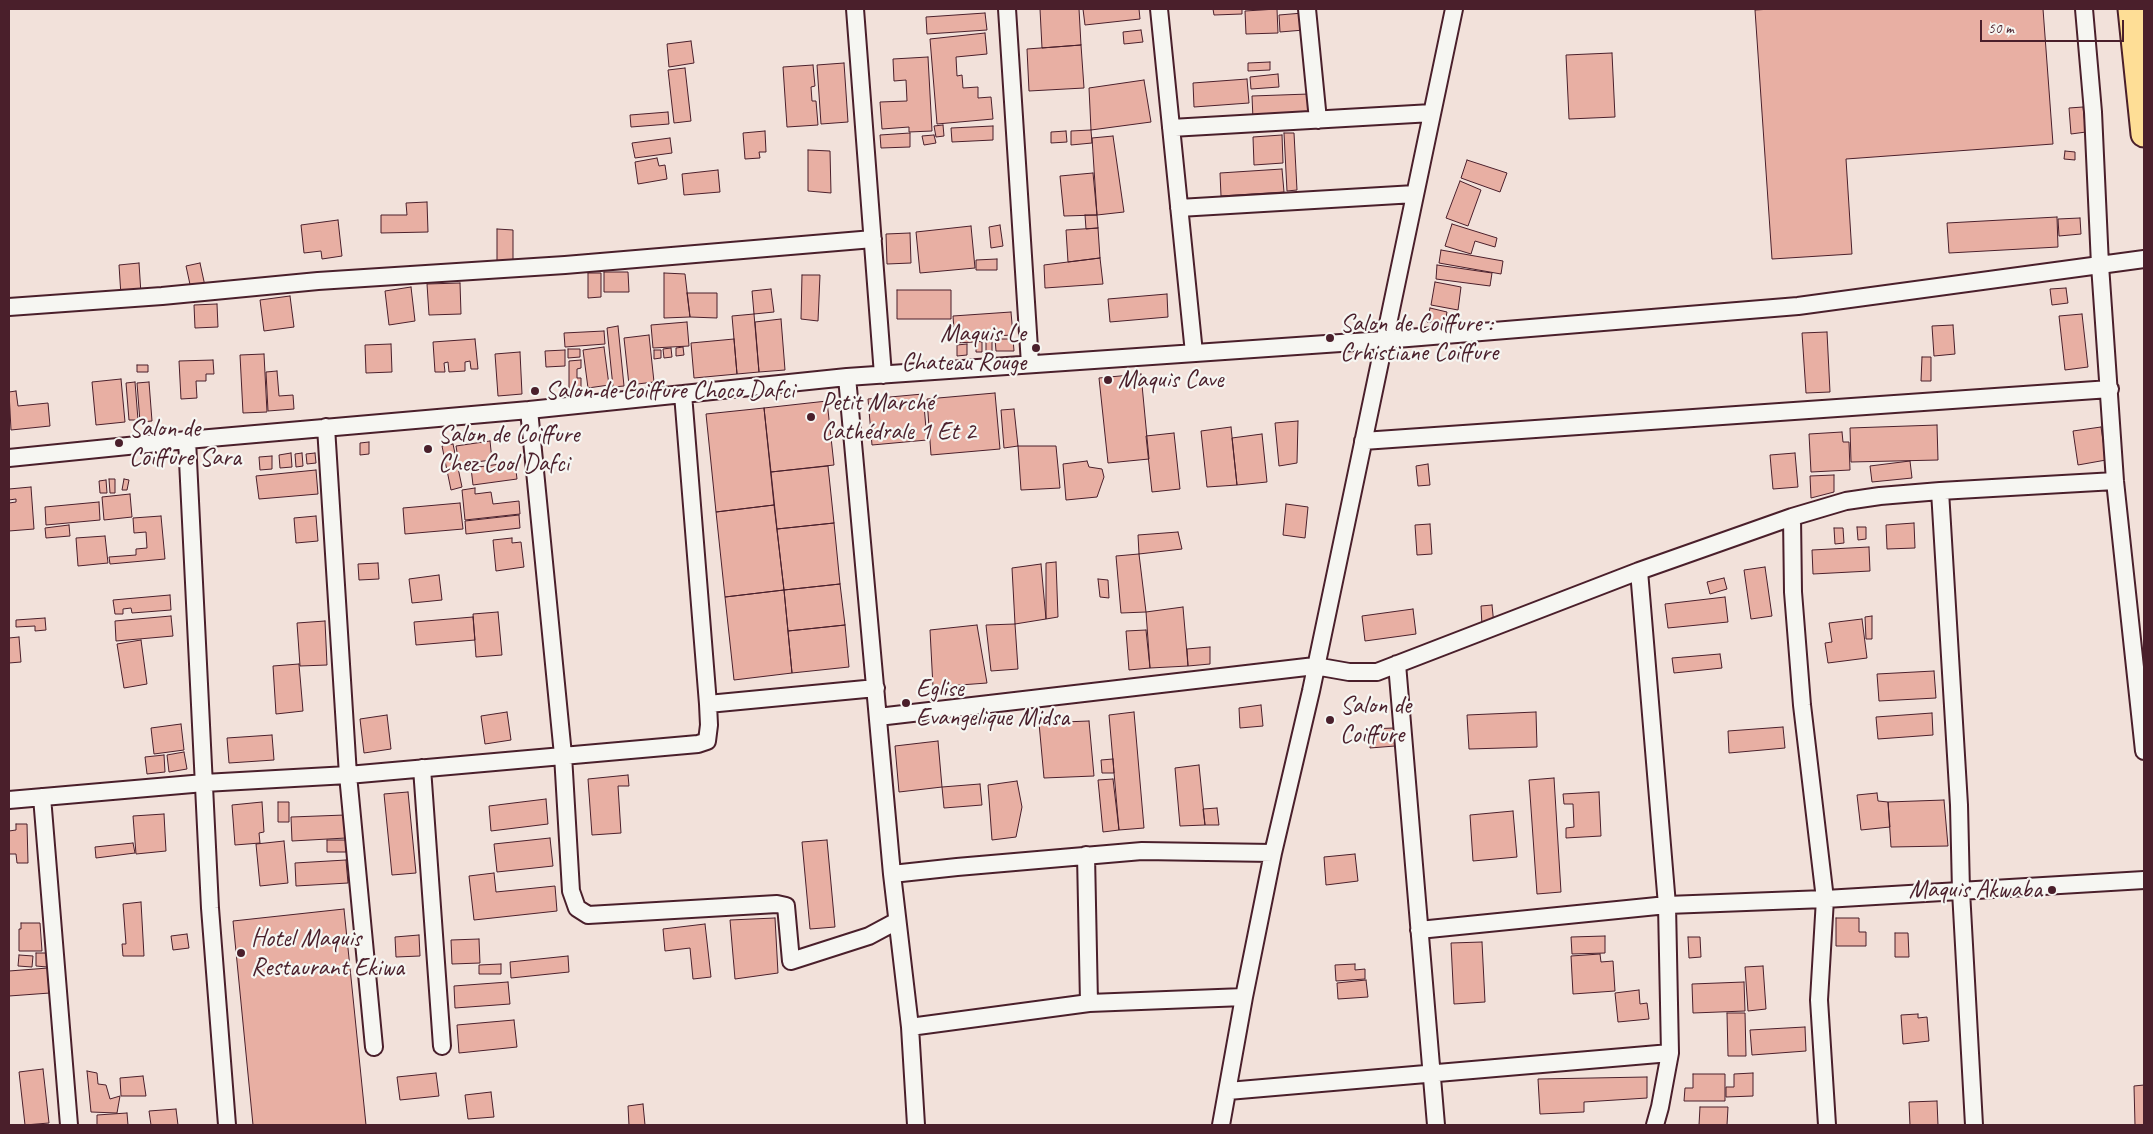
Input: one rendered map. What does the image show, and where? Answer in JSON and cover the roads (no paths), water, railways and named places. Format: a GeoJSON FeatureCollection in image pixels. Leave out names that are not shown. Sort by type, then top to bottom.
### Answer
{"type":"FeatureCollection","features":[{"type":"Feature","properties":{"kind":"main road"},"geometry":{"type":"LineString","coordinates":[[2131,9],[2144,134]]}},
{"type":"Feature","properties":{"kind":"street"},"geometry":{"type":"LineString","coordinates":[[855,9],[883,375]]}},
{"type":"Feature","properties":{"kind":"street"},"geometry":{"type":"LineString","coordinates":[[1007,9],[1030,364]]}},
{"type":"Feature","properties":{"kind":"street"},"geometry":{"type":"LineString","coordinates":[[1159,9],[1194,353]]}},
{"type":"Feature","properties":{"kind":"street"},"geometry":{"type":"LineString","coordinates":[[1307,9],[1318,120]]}},
{"type":"Feature","properties":{"kind":"street"},"geometry":{"type":"LineString","coordinates":[[1221,1125],[1273,853],[1315,666],[1454,9]]}},
{"type":"Feature","properties":{"kind":"street"},"geometry":{"type":"LineString","coordinates":[[2084,9],[2093,112],[2100,265],[2116,481],[2144,751]]}},
{"type":"Feature","properties":{"kind":"street"},"geometry":{"type":"LineString","coordinates":[[1171,128],[1432,113]]}},
{"type":"Feature","properties":{"kind":"street"},"geometry":{"type":"LineString","coordinates":[[1179,208],[1415,194]]}},
{"type":"Feature","properties":{"kind":"street"},"geometry":{"type":"LineString","coordinates":[[9,307],[318,282],[565,265],[873,239]]}},
{"type":"Feature","properties":{"kind":"street"},"geometry":{"type":"LineString","coordinates":[[9,458],[326,427],[529,410],[848,377],[1384,340],[1798,306],[2144,259]]}},
{"type":"Feature","properties":{"kind":"street"},"geometry":{"type":"LineString","coordinates":[[848,377],[892,874],[910,1027],[916,1125]]}},
{"type":"Feature","properties":{"kind":"street"},"geometry":{"type":"LineString","coordinates":[[1363,441],[2110,389]]}},
{"type":"Feature","properties":{"kind":"street"},"geometry":{"type":"LineString","coordinates":[[9,800],[204,783],[348,775],[698,744],[708,741],[708,704],[683,394]]}},
{"type":"Feature","properties":{"kind":"street"},"geometry":{"type":"LineString","coordinates":[[529,410],[563,755],[571,891],[577,908],[588,915],[777,904],[786,906],[791,961],[869,936],[897,921]]}},
{"type":"Feature","properties":{"kind":"street"},"geometry":{"type":"LineString","coordinates":[[326,427],[348,775],[374,1047]]}},
{"type":"Feature","properties":{"kind":"street"},"geometry":{"type":"LineString","coordinates":[[187,440],[210,908],[227,1125]]}},
{"type":"Feature","properties":{"kind":"street"},"geometry":{"type":"LineString","coordinates":[[878,717],[1315,666],[1349,672],[1377,672],[1639,571],[1792,517],[1846,501],[1940,491],[2116,481]]}},
{"type":"Feature","properties":{"kind":"street"},"geometry":{"type":"LineString","coordinates":[[1940,491],[1959,805],[1961,892],[1974,1125]]}},
{"type":"Feature","properties":{"kind":"street"},"geometry":{"type":"LineString","coordinates":[[1792,517],[1792,592],[1802,705],[1825,899],[1819,1000],[1828,1125]]}},
{"type":"Feature","properties":{"kind":"street"},"geometry":{"type":"LineString","coordinates":[[1639,571],[1667,905],[1670,1053],[1655,1125]]}},
{"type":"Feature","properties":{"kind":"street"},"geometry":{"type":"LineString","coordinates":[[1397,664],[1430,1074],[1436,1125]]}},
{"type":"Feature","properties":{"kind":"street"},"geometry":{"type":"LineString","coordinates":[[708,704],[876,688]]}},
{"type":"Feature","properties":{"kind":"street"},"geometry":{"type":"LineString","coordinates":[[422,768],[442,1046]]}},
{"type":"Feature","properties":{"kind":"street"},"geometry":{"type":"LineString","coordinates":[[42,797],[69,1125]]}},
{"type":"Feature","properties":{"kind":"street"},"geometry":{"type":"LineString","coordinates":[[892,874],[1086,855],[1142,852],[1273,853]]}},
{"type":"Feature","properties":{"kind":"street"},"geometry":{"type":"LineString","coordinates":[[1086,855],[1089,1003]]}},
{"type":"Feature","properties":{"kind":"street"},"geometry":{"type":"LineString","coordinates":[[1419,930],[1667,905],[1961,892],[2144,880]]}},
{"type":"Feature","properties":{"kind":"street"},"geometry":{"type":"LineString","coordinates":[[910,1027],[1089,1003],[1244,997]]}},
{"type":"Feature","properties":{"kind":"street"},"geometry":{"type":"LineString","coordinates":[[1228,1091],[1670,1053]]}},
{"type":"Feature","properties":{"kind":"place","name":"Salon de Coiffure : Crhistiane Coiffure"},"geometry":{"type":"Point","coordinates":[1330,338]}},
{"type":"Feature","properties":{"kind":"place","name":"Maquis Le Chateau Rouge"},"geometry":{"type":"Point","coordinates":[1036,348]}},
{"type":"Feature","properties":{"kind":"place","name":"Maquis Cave"},"geometry":{"type":"Point","coordinates":[1108,380]}},
{"type":"Feature","properties":{"kind":"place","name":"Salon de Coiffure Choco Dafci"},"geometry":{"type":"Point","coordinates":[535,391]}},
{"type":"Feature","properties":{"kind":"place","name":"Petit Marché Cathédrale 1 Et 2"},"geometry":{"type":"Point","coordinates":[811,417]}},
{"type":"Feature","properties":{"kind":"place","name":"Salon de Coiffure Sara"},"geometry":{"type":"Point","coordinates":[119,443]}},
{"type":"Feature","properties":{"kind":"place","name":"Salon de Coiffure Chez Cool Dafci"},"geometry":{"type":"Point","coordinates":[428,449]}},
{"type":"Feature","properties":{"kind":"place","name":"Eglise Evangelique Midsa"},"geometry":{"type":"Point","coordinates":[906,703]}},
{"type":"Feature","properties":{"kind":"place","name":"Salon de Coiffure"},"geometry":{"type":"Point","coordinates":[1330,720]}},
{"type":"Feature","properties":{"kind":"place","name":"Maquis Akwaba"},"geometry":{"type":"Point","coordinates":[2052,890]}},
{"type":"Feature","properties":{"kind":"place","name":"Hotel Maquis Restaurant Ekiwa"},"geometry":{"type":"Point","coordinates":[241,953]}}]}
